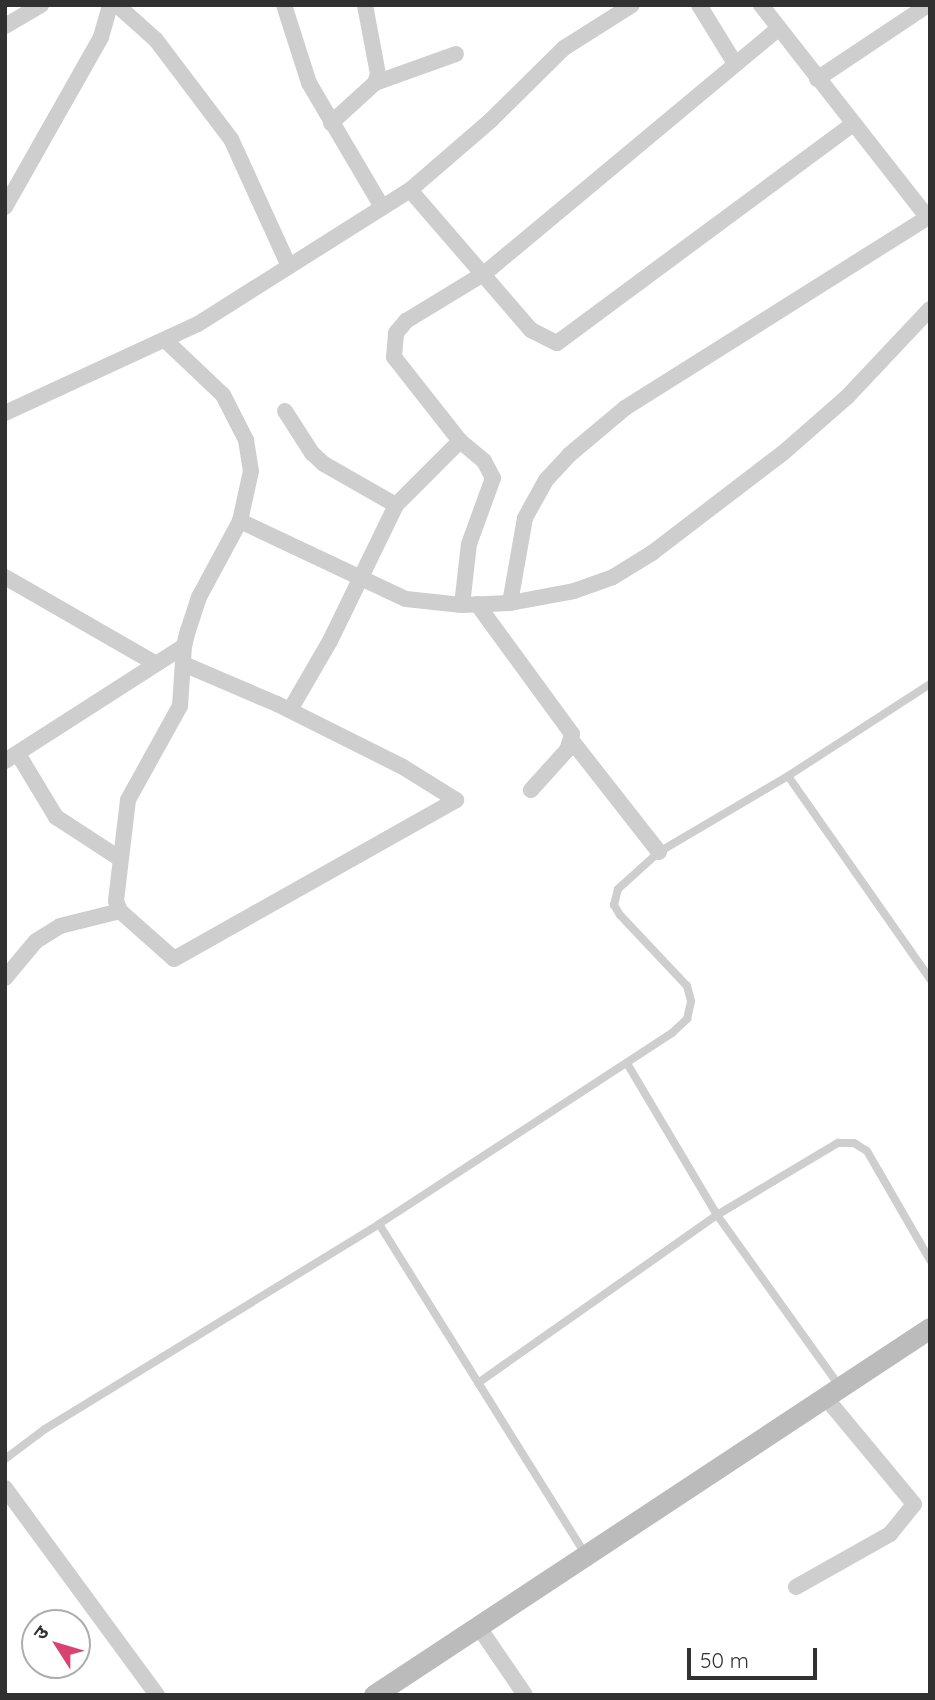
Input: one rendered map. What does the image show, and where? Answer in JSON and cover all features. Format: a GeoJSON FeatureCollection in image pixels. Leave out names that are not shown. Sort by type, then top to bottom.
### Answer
{"type":"FeatureCollection","features":[{"type":"Feature","properties":{"kind":"street"},"geometry":{"type":"LineString","coordinates":[[5,26],[41,5]]}},
{"type":"Feature","properties":{"kind":"street"},"geometry":{"type":"LineString","coordinates":[[5,207],[105,29],[110,5]]}},
{"type":"Feature","properties":{"kind":"street"},"geometry":{"type":"LineString","coordinates":[[117,5],[156,40],[231,139],[289,266]]}},
{"type":"Feature","properties":{"kind":"street"},"geometry":{"type":"LineString","coordinates":[[284,5],[301,63],[331,123],[382,207]]}},
{"type":"Feature","properties":{"kind":"street"},"geometry":{"type":"LineString","coordinates":[[365,5],[378,66],[375,83]]}},
{"type":"Feature","properties":{"kind":"street"},"geometry":{"type":"LineString","coordinates":[[5,413],[165,340],[410,190],[508,104],[564,48],[632,5]]}},
{"type":"Feature","properties":{"kind":"street"},"geometry":{"type":"LineString","coordinates":[[699,5],[734,62]]}},
{"type":"Feature","properties":{"kind":"street"},"geometry":{"type":"LineString","coordinates":[[510,603],[525,518],[546,480],[569,455],[625,408],[929,217],[778,30],[761,5]]}},
{"type":"Feature","properties":{"kind":"street"},"geometry":{"type":"LineString","coordinates":[[817,79],[928,5]]}},
{"type":"Feature","properties":{"kind":"street"},"geometry":{"type":"LineString","coordinates":[[659,852],[572,741],[572,734],[470,605],[469,544],[493,478],[484,461],[460,441],[394,357],[392,345],[405,321],[485,274],[734,62],[778,30]]}},
{"type":"Feature","properties":{"kind":"street"},"geometry":{"type":"LineString","coordinates":[[331,123],[375,83],[456,54]]}},
{"type":"Feature","properties":{"kind":"street"},"geometry":{"type":"LineString","coordinates":[[410,190],[531,330],[557,343],[853,124]]}},
{"type":"Feature","properties":{"kind":"street"},"geometry":{"type":"LineString","coordinates":[[240,521],[361,581],[406,598],[470,605],[510,603],[574,591],[613,577],[652,554],[783,453],[847,397],[930,309]]}},
{"type":"Feature","properties":{"kind":"street"},"geometry":{"type":"LineString","coordinates":[[165,340],[223,395],[246,440],[251,471],[240,521],[200,597],[184,646],[180,706],[128,800],[119,858],[116,901],[120,911],[174,959],[456,800],[403,767],[290,710],[183,664]]}},
{"type":"Feature","properties":{"kind":"street"},"geometry":{"type":"LineString","coordinates":[[285,411],[312,453],[324,464],[396,505]]}},
{"type":"Feature","properties":{"kind":"street"},"geometry":{"type":"LineString","coordinates":[[290,710],[361,581],[396,505],[460,441]]}},
{"type":"Feature","properties":{"kind":"street"},"geometry":{"type":"LineString","coordinates":[[5,577],[153,662]]}},
{"type":"Feature","properties":{"kind":"street"},"geometry":{"type":"LineString","coordinates":[[119,858],[56,817],[12,758],[153,662],[184,646]]}},
{"type":"Feature","properties":{"kind":"street"},"geometry":{"type":"LineString","coordinates":[[531,790],[572,741]]}},
{"type":"Feature","properties":{"kind":"street"},"geometry":{"type":"LineString","coordinates":[[5,978],[36,941],[60,926],[120,911]]}},
{"type":"Feature","properties":{"kind":"street"},"geometry":{"type":"LineString","coordinates":[[374,1695],[930,1328]]}},
{"type":"Feature","properties":{"kind":"street"},"geometry":{"type":"LineString","coordinates":[[796,1587],[890,1534],[914,1504],[834,1393]]}},
{"type":"Feature","properties":{"kind":"street"},"geometry":{"type":"LineString","coordinates":[[5,1488],[157,1695]]}},
{"type":"Feature","properties":{"kind":"street"},"geometry":{"type":"LineString","coordinates":[[478,1626],[525,1695]]}},
{"type":"Feature","properties":{"kind":"lane"},"geometry":{"type":"LineString","coordinates":[[5,1459],[45,1429],[379,1224],[628,1065],[672,1033],[687,1018],[691,1001],[687,986],[614,905],[618,889],[630,874],[659,852],[788,776],[930,684]]}},
{"type":"Feature","properties":{"kind":"lane"},"geometry":{"type":"LineString","coordinates":[[788,776],[930,979]]}},
{"type":"Feature","properties":{"kind":"lane"},"geometry":{"type":"LineString","coordinates":[[628,1065],[717,1215],[834,1393]]}},
{"type":"Feature","properties":{"kind":"lane"},"geometry":{"type":"LineString","coordinates":[[478,1383],[717,1215],[838,1143],[855,1143],[867,1150],[930,1260]]}},
{"type":"Feature","properties":{"kind":"lane"},"geometry":{"type":"LineString","coordinates":[[379,1224],[585,1554]]}}]}
